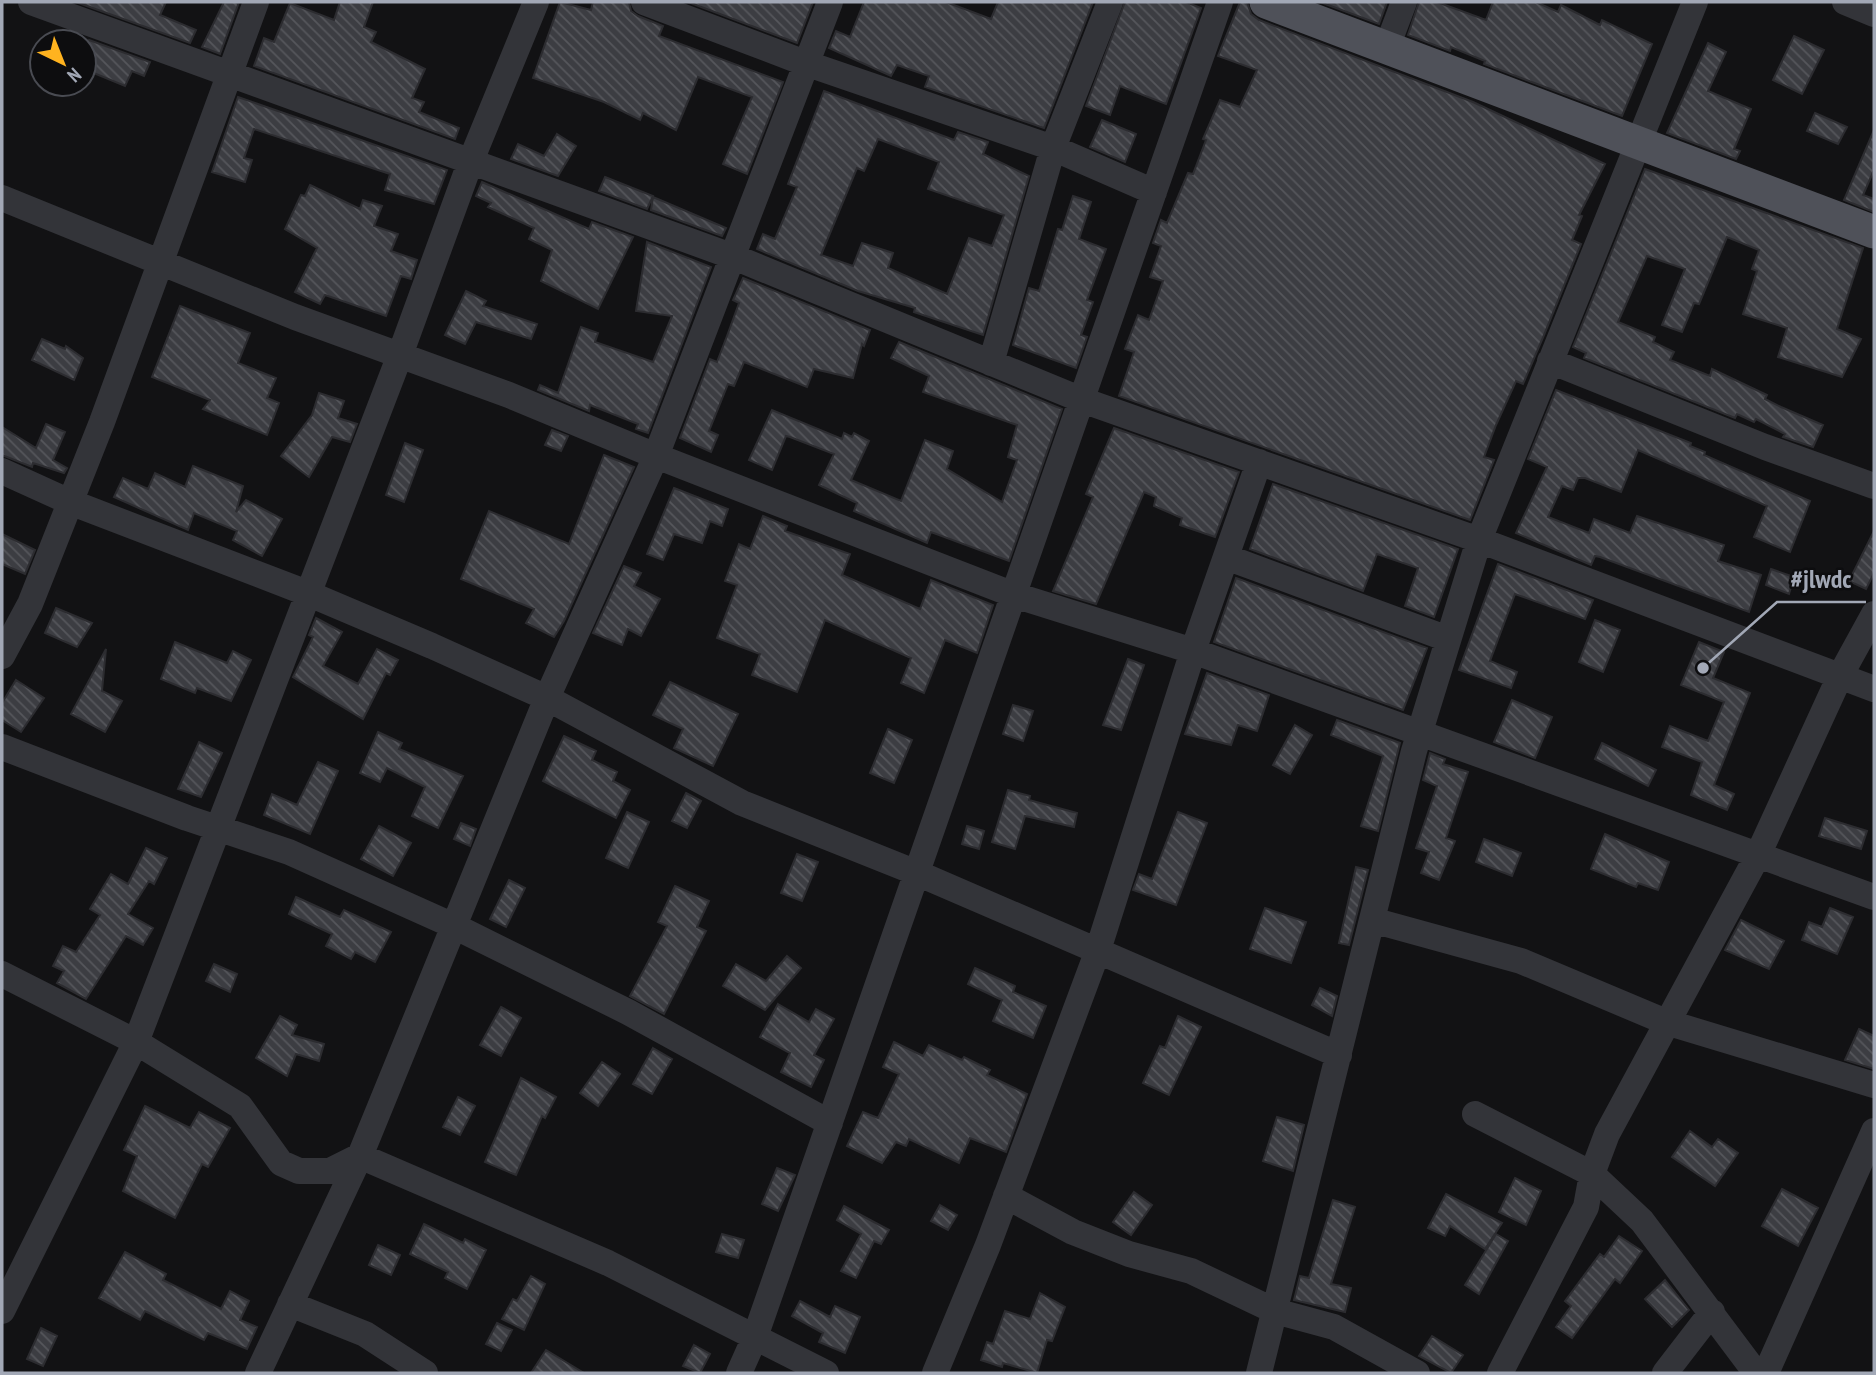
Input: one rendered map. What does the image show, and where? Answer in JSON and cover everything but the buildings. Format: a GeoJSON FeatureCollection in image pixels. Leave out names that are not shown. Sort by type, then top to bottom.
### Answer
{"type":"FeatureCollection","features":[{"type":"Feature","properties":{"kind":"main road"},"geometry":{"type":"LineString","coordinates":[[1266,2],[1874,232]]}},
{"type":"Feature","properties":{"kind":"street"},"geometry":{"type":"LineString","coordinates":[[31,2],[734,257],[1082,400],[1479,540],[1874,689]]}},
{"type":"Feature","properties":{"kind":"street"},"geometry":{"type":"LineString","coordinates":[[2,656],[30,604],[70,502],[256,2]]}},
{"type":"Feature","properties":{"kind":"street"},"geometry":{"type":"LineString","coordinates":[[2,1311],[136,1042],[400,355],[470,163],[536,2]]}},
{"type":"Feature","properties":{"kind":"street"},"geometry":{"type":"LineString","coordinates":[[644,2],[805,63],[1053,148],[1154,192]]}},
{"type":"Feature","properties":{"kind":"street"},"geometry":{"type":"LineString","coordinates":[[258,1373],[360,1156],[547,698],[656,456],[830,2]]}},
{"type":"Feature","properties":{"kind":"street"},"geometry":{"type":"LineString","coordinates":[[991,363],[1053,148],[1110,2]]}},
{"type":"Feature","properties":{"kind":"street"},"geometry":{"type":"LineString","coordinates":[[739,1373],[755,1337],[1220,2]]}},
{"type":"Feature","properties":{"kind":"street"},"geometry":{"type":"LineString","coordinates":[[1387,47],[1404,2]]}},
{"type":"Feature","properties":{"kind":"street"},"geometry":{"type":"LineString","coordinates":[[1259,1373],[1419,732],[1479,540],[1695,2]]}},
{"type":"Feature","properties":{"kind":"street"},"geometry":{"type":"LineString","coordinates":[[1845,2],[1874,14]]}},
{"type":"Feature","properties":{"kind":"street"},"geometry":{"type":"LineString","coordinates":[[2,198],[1014,595],[1193,651],[1874,897]]}},
{"type":"Feature","properties":{"kind":"street"},"geometry":{"type":"LineString","coordinates":[[1550,361],[1765,447],[1874,486]]}},
{"type":"Feature","properties":{"kind":"street"},"geometry":{"type":"LineString","coordinates":[[935,1373],[1006,1196],[1098,950],[1193,651],[1259,463]]}},
{"type":"Feature","properties":{"kind":"street"},"geometry":{"type":"LineString","coordinates":[[2,471],[70,502],[307,593],[547,698],[742,803],[917,873],[1339,1055]]}},
{"type":"Feature","properties":{"kind":"street"},"geometry":{"type":"LineString","coordinates":[[1226,557],[1448,639]]}},
{"type":"Feature","properties":{"kind":"street"},"geometry":{"type":"LineString","coordinates":[[1500,1373],[1586,1208],[1592,1174],[1607,1134],[1758,855],[1840,676],[1874,614]]}},
{"type":"Feature","properties":{"kind":"street"},"geometry":{"type":"LineString","coordinates":[[2,747],[219,829],[289,852],[454,926],[628,1012],[830,1123]]}},
{"type":"Feature","properties":{"kind":"street"},"geometry":{"type":"LineString","coordinates":[[1372,920],[1521,961],[1667,1022],[1874,1085]]}},
{"type":"Feature","properties":{"kind":"street"},"geometry":{"type":"LineString","coordinates":[[2,974],[136,1042],[240,1106],[281,1163],[299,1171],[330,1171],[360,1156],[608,1263],[826,1373]]}},
{"type":"Feature","properties":{"kind":"street"},"geometry":{"type":"LineString","coordinates":[[1475,1114],[1592,1174],[1642,1222],[1756,1373]]}},
{"type":"Feature","properties":{"kind":"street"},"geometry":{"type":"LineString","coordinates":[[1766,1373],[1874,1131]]}},
{"type":"Feature","properties":{"kind":"street"},"geometry":{"type":"LineString","coordinates":[[1006,1196],[1073,1232],[1129,1254],[1191,1270],[1275,1311],[1334,1326],[1417,1373]]}},
{"type":"Feature","properties":{"kind":"street"},"geometry":{"type":"LineString","coordinates":[[290,1304],[365,1334],[425,1373]]}},
{"type":"Feature","properties":{"kind":"street"},"geometry":{"type":"LineString","coordinates":[[1665,1373],[1712,1312]]}},
{"type":"Feature","properties":{"kind":"place","name":"#jlwdc"},"geometry":{"type":"Point","coordinates":[1703,668]}}]}
